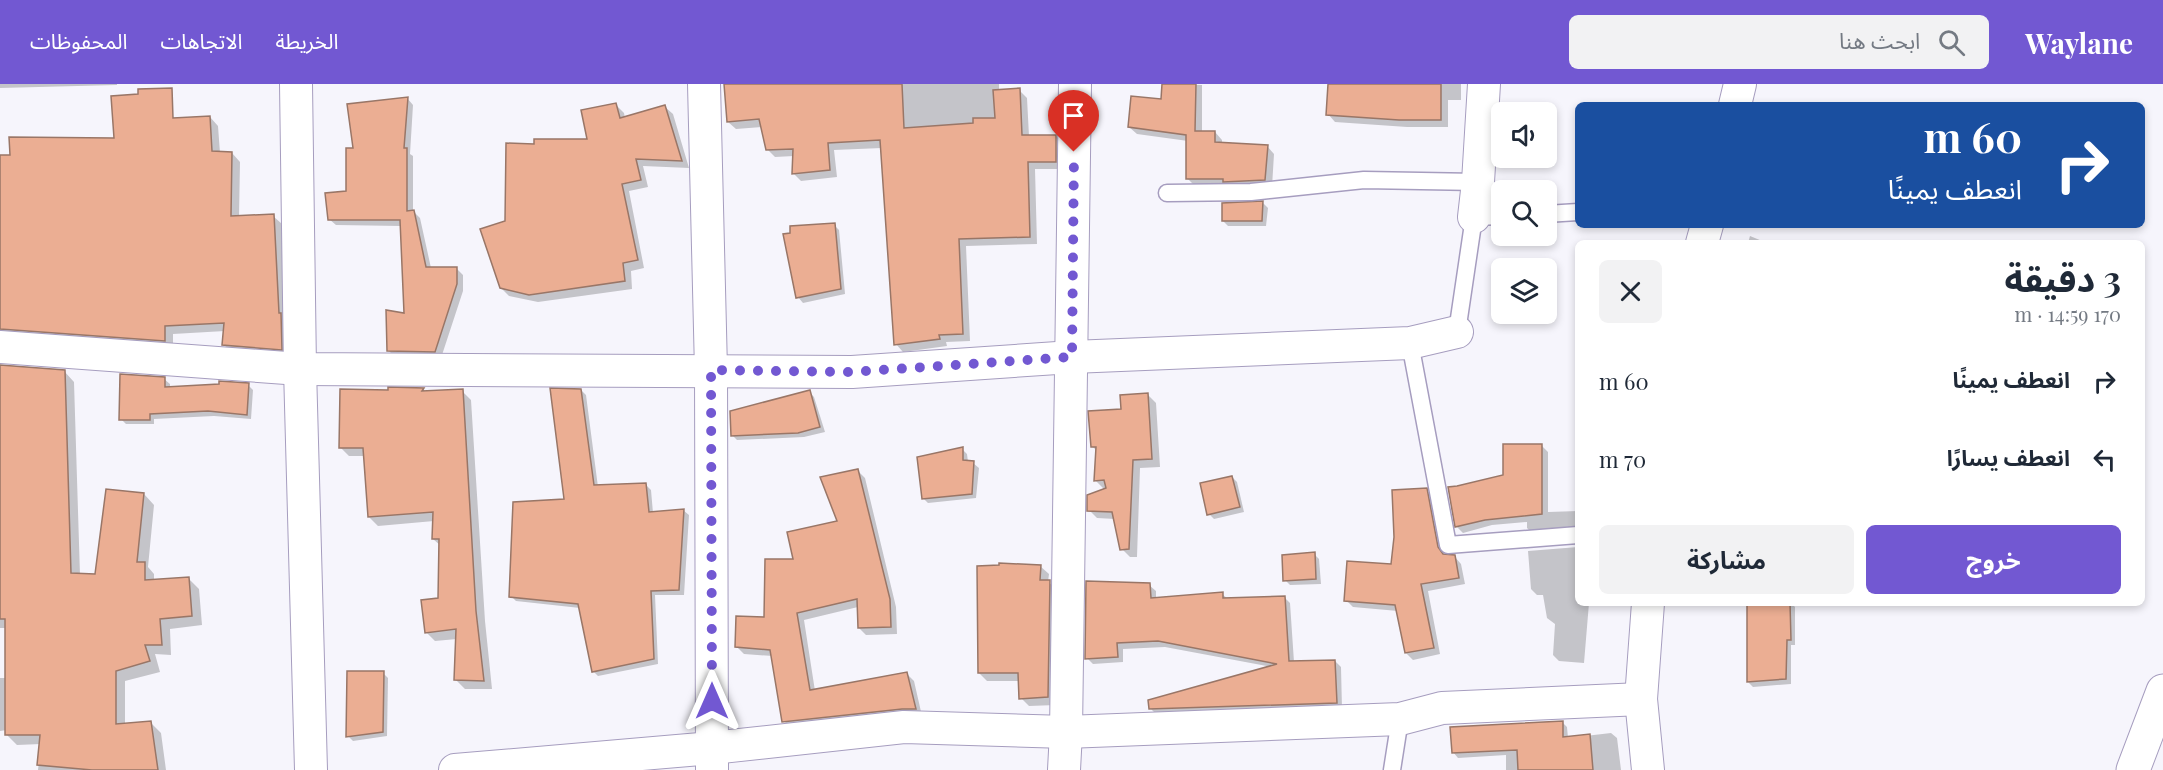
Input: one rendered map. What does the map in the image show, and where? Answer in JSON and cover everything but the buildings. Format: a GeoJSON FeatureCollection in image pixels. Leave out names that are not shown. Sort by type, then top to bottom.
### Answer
{"type":"FeatureCollection","features":[{"type":"Feature","properties":{"kind":"street"},"geometry":{"type":"LineString","coordinates":[[296,84],[300,369],[311,770]]}},
{"type":"Feature","properties":{"kind":"street"},"geometry":{"type":"LineString","coordinates":[[704,84],[711,370],[712,759]]}},
{"type":"Feature","properties":{"kind":"street"},"geometry":{"type":"LineString","coordinates":[[1064,770],[1075,84]]}},
{"type":"Feature","properties":{"kind":"street"},"geometry":{"type":"LineString","coordinates":[[1484,84],[1478,182],[1488,216]]}},
{"type":"Feature","properties":{"kind":"street"},"geometry":{"type":"LineString","coordinates":[[1736,102],[1740,84]]}},
{"type":"Feature","properties":{"kind":"street"},"geometry":{"type":"LineString","coordinates":[[0,347],[300,369],[852,372],[1072,357],[1410,343],[1456,332]]}},
{"type":"Feature","properties":{"kind":"street"},"geometry":{"type":"LineString","coordinates":[[1648,606],[1641,699],[1648,770]]}},
{"type":"Feature","properties":{"kind":"street"},"geometry":{"type":"LineString","coordinates":[[2133,770],[2163,691]]}},
{"type":"Feature","properties":{"kind":"street"},"geometry":{"type":"LineString","coordinates":[[455,770],[712,759],[904,727],[1066,732],[1400,720],[1442,708],[1641,699]]}},
{"type":"Feature","properties":{"kind":"lane"},"geometry":{"type":"LineString","coordinates":[[1167,193],[1251,192],[1364,180],[1478,182]]}},
{"type":"Feature","properties":{"kind":"lane"},"geometry":{"type":"LineString","coordinates":[[1557,213],[1575,212]]}},
{"type":"Feature","properties":{"kind":"lane"},"geometry":{"type":"LineString","coordinates":[[1456,332],[1488,216]]}},
{"type":"Feature","properties":{"kind":"lane"},"geometry":{"type":"LineString","coordinates":[[1410,343],[1448,545],[1575,535]]}},
{"type":"Feature","properties":{"kind":"lane"},"geometry":{"type":"LineString","coordinates":[[1392,770],[1400,720]]}},
{"type":"Feature","properties":{"kind":"route"},"geometry":{"type":"LineString","coordinates":[[712,701],[711,370],[852,372],[1072,357],[1074,152]]}}]}
